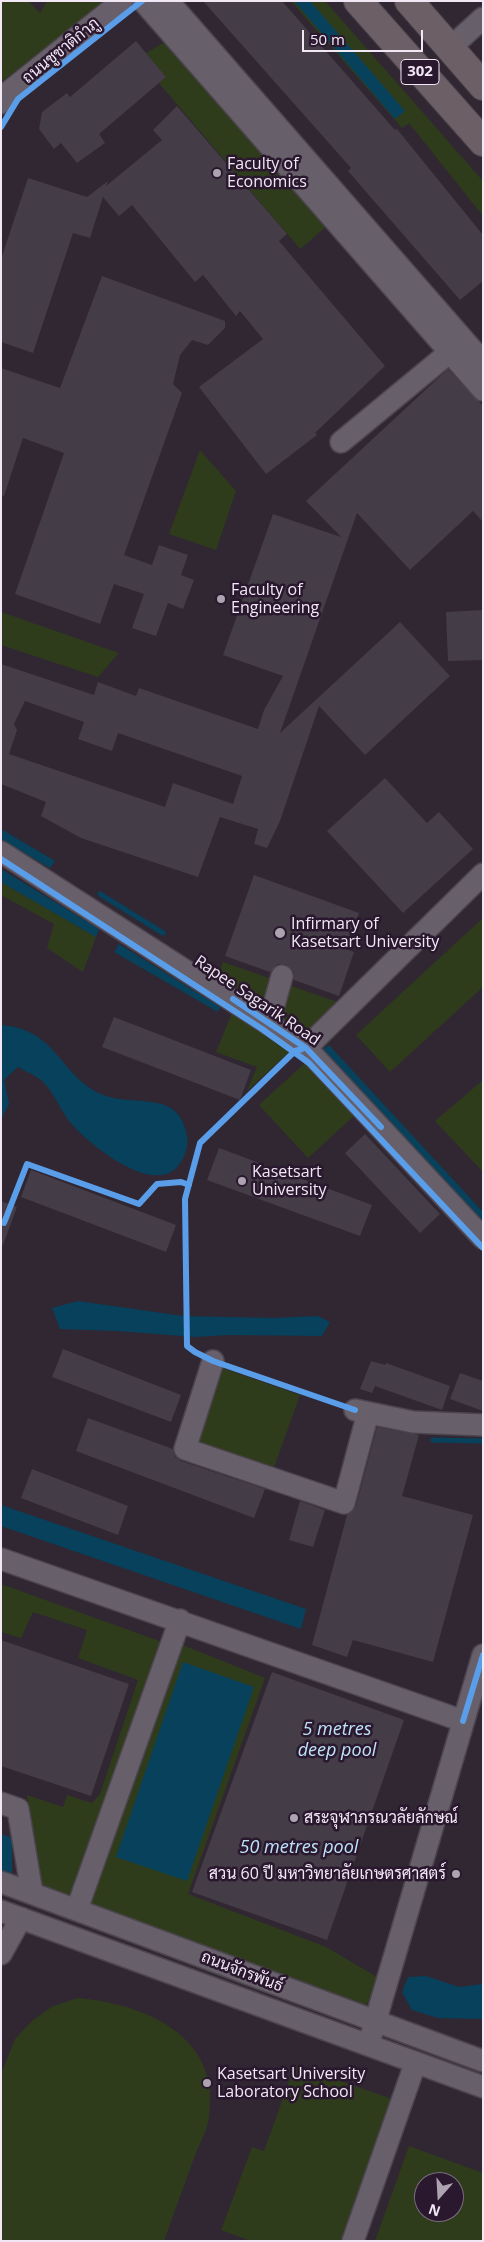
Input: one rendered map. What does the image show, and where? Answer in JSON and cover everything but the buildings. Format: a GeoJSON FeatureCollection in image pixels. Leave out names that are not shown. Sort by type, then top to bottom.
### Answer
{"type":"FeatureCollection","features":[{"type":"Feature","properties":{"kind":"main road","name":"302"},"geometry":{"type":"LineString","coordinates":[[358,1],[483,142]]}},
{"type":"Feature","properties":{"kind":"main road","name":"302"},"geometry":{"type":"LineString","coordinates":[[409,1],[483,86]]}},
{"type":"Feature","properties":{"kind":"street","name":"ถนนชูชาติกำภู"},"geometry":{"type":"LineString","coordinates":[[1,102],[6,94],[122,1]]}},
{"type":"Feature","properties":{"kind":"street"},"geometry":{"type":"LineString","coordinates":[[143,1],[468,351]]}},
{"type":"Feature","properties":{"kind":"street"},"geometry":{"type":"LineString","coordinates":[[168,1],[468,351],[483,390]]}},
{"type":"Feature","properties":{"kind":"street"},"geometry":{"type":"LineString","coordinates":[[450,48],[483,18]]}},
{"type":"Feature","properties":{"kind":"street"},"geometry":{"type":"LineString","coordinates":[[341,442],[468,351]]}},
{"type":"Feature","properties":{"kind":"street","name":"Rapee Sagarik Road"},"geometry":{"type":"LineString","coordinates":[[1,852],[269,1022],[306,1048],[483,1238]]}},
{"type":"Feature","properties":{"kind":"street"},"geometry":{"type":"LineString","coordinates":[[306,1048],[483,874]]}},
{"type":"Feature","properties":{"kind":"street"},"geometry":{"type":"LineString","coordinates":[[269,1022],[282,976]]}},
{"type":"Feature","properties":{"kind":"street"},"geometry":{"type":"LineString","coordinates":[[213,1361],[185,1449],[344,1503],[361,1412],[413,1422],[483,1425]]}},
{"type":"Feature","properties":{"kind":"street"},"geometry":{"type":"LineString","coordinates":[[1,1559],[464,1720]]}},
{"type":"Feature","properties":{"kind":"street"},"geometry":{"type":"LineString","coordinates":[[77,1909],[180,1620]]}},
{"type":"Feature","properties":{"kind":"street"},"geometry":{"type":"LineString","coordinates":[[368,2046],[483,1655]]}},
{"type":"Feature","properties":{"kind":"street"},"geometry":{"type":"LineString","coordinates":[[1,1803],[18,1809],[11,1826],[32,1893]]}},
{"type":"Feature","properties":{"kind":"street","name":"ถนนจักรพันธ์"},"geometry":{"type":"LineString","coordinates":[[1,1882],[483,2061]]}},
{"type":"Feature","properties":{"kind":"street","name":"ถนนจักรพันธ์"},"geometry":{"type":"LineString","coordinates":[[1,1911],[483,2088]]}},
{"type":"Feature","properties":{"kind":"street"},"geometry":{"type":"LineString","coordinates":[[1,1954],[21,1918]]}},
{"type":"Feature","properties":{"kind":"street"},"geometry":{"type":"LineString","coordinates":[[436,2045],[483,2052]]}},
{"type":"Feature","properties":{"kind":"street"},"geometry":{"type":"LineString","coordinates":[[353,2241],[415,2064]]}},
{"type":"Feature","properties":{"kind":"green space"},"geometry":{"type":"Polygon","coordinates":[[[1,1],[28,1],[40,13],[47,1],[105,1],[1,82],[1,1]]]}},
{"type":"Feature","properties":{"kind":"green space"},"geometry":{"type":"Polygon","coordinates":[[[291,1],[325,1],[483,181],[483,216],[409,123],[402,128],[291,1]]]}},
{"type":"Feature","properties":{"kind":"green space"},"geometry":{"type":"Polygon","coordinates":[[[174,37],[334,220],[300,249],[159,83],[166,77],[146,53],[174,37]]]}},
{"type":"Feature","properties":{"kind":"green space"},"geometry":{"type":"Polygon","coordinates":[[[200,450],[236,491],[216,550],[169,534],[200,450]]]}},
{"type":"Feature","properties":{"kind":"green space"},"geometry":{"type":"Polygon","coordinates":[[[1,612],[119,653],[98,677],[1,645],[1,612]]]}},
{"type":"Feature","properties":{"kind":"green space"},"geometry":{"type":"Polygon","coordinates":[[[1,882],[96,937],[83,972],[47,948],[54,924],[1,895],[1,882]]]}},
{"type":"Feature","properties":{"kind":"green space"},"geometry":{"type":"Polygon","coordinates":[[[483,918],[483,987],[390,1072],[356,1035],[483,918]]]}},
{"type":"Feature","properties":{"kind":"green space"},"geometry":{"type":"Polygon","coordinates":[[[223,962],[346,1005],[311,1041],[215,984],[223,962]]]}},
{"type":"Feature","properties":{"kind":"green space"},"geometry":{"type":"Polygon","coordinates":[[[232,1013],[289,1052],[247,1091],[257,1067],[216,1052],[232,1013]]]}},
{"type":"Feature","properties":{"kind":"green space"},"geometry":{"type":"Polygon","coordinates":[[[306,1062],[355,1115],[308,1158],[259,1105],[306,1062]]]}},
{"type":"Feature","properties":{"kind":"green space"},"geometry":{"type":"Polygon","coordinates":[[[483,1080],[483,1172],[435,1121],[483,1080]]]}},
{"type":"Feature","properties":{"kind":"green space"},"geometry":{"type":"Polygon","coordinates":[[[219,1367],[300,1395],[272,1473],[192,1445],[219,1367]]]}},
{"type":"Feature","properties":{"kind":"green space"},"geometry":{"type":"Polygon","coordinates":[[[1,1584],[162,1642],[72,1902],[40,1891],[27,1795],[63,1807],[67,1795],[92,1803],[100,1794],[138,1680],[78,1658],[87,1630],[33,1612],[21,1638],[1,1632],[1,1584]]]}},
{"type":"Feature","properties":{"kind":"green space"},"geometry":{"type":"Polygon","coordinates":[[[180,1644],[265,1678],[188,1894],[326,1947],[377,1977],[376,1990],[366,2005],[84,1905],[180,1644]]]}},
{"type":"Feature","properties":{"kind":"green space"},"geometry":{"type":"Polygon","coordinates":[[[78,1998],[103,2001],[152,2017],[173,2029],[190,2045],[203,2064],[210,2088],[208,2121],[164,2241],[1,2241],[1,2074],[15,2039],[33,2020],[53,2006],[78,1998]]]}},
{"type":"Feature","properties":{"kind":"green space"},"geometry":{"type":"Polygon","coordinates":[[[295,2065],[392,2099],[341,2241],[251,2241],[221,2230],[252,2147],[264,2151],[295,2065]]]}},
{"type":"Feature","properties":{"kind":"green space"},"geometry":{"type":"Polygon","coordinates":[[[409,2146],[483,2173],[483,2241],[375,2241],[409,2146]]]}},
{"type":"Feature","properties":{"kind":"water"},"geometry":{"type":"Polygon","coordinates":[[[294,1],[310,1],[405,111],[395,119],[294,1]]]}},
{"type":"Feature","properties":{"kind":"water"},"geometry":{"type":"Polygon","coordinates":[[[1,829],[55,861],[50,868],[1,839],[1,829]]]}},
{"type":"Feature","properties":{"kind":"water"},"geometry":{"type":"Polygon","coordinates":[[[1,869],[99,929],[96,937],[1,882],[1,869]]]}},
{"type":"Feature","properties":{"kind":"water"},"geometry":{"type":"Polygon","coordinates":[[[119,944],[220,1007],[218,1012],[114,952],[119,944]]]}},
{"type":"Feature","properties":{"kind":"water"},"geometry":{"type":"Polygon","coordinates":[[[1,1025],[20,1028],[34,1035],[46,1044],[87,1086],[101,1094],[108,1097],[157,1103],[174,1110],[186,1130],[187,1144],[180,1164],[166,1174],[152,1175],[136,1171],[120,1163],[77,1130],[69,1121],[48,1087],[35,1076],[18,1067],[4,1080],[9,1104],[1,1120],[1,1025]]]}},
{"type":"Feature","properties":{"kind":"water"},"geometry":{"type":"Polygon","coordinates":[[[329,1045],[483,1212],[483,1224],[322,1050],[329,1045]]]}},
{"type":"Feature","properties":{"kind":"water"},"geometry":{"type":"Polygon","coordinates":[[[78,1301],[183,1316],[273,1318],[318,1316],[330,1322],[322,1336],[228,1335],[195,1337],[60,1329],[52,1308],[78,1301]]]}},
{"type":"Feature","properties":{"kind":"water"},"geometry":{"type":"Polygon","coordinates":[[[1,1505],[306,1609],[301,1629],[1,1526],[1,1505]]]}},
{"type":"Feature","properties":{"kind":"water"},"geometry":{"type":"Polygon","coordinates":[[[183,1662],[254,1687],[187,1881],[116,1857],[183,1662]]]}},
{"type":"Feature","properties":{"kind":"water"},"geometry":{"type":"Polygon","coordinates":[[[1,1834],[12,1838],[12,1877],[1,1873],[1,1834]]]}},
{"type":"Feature","properties":{"kind":"water"},"geometry":{"type":"Polygon","coordinates":[[[426,1976],[459,1987],[483,1984],[483,2019],[438,2018],[412,2010],[402,1992],[408,1977],[426,1976]]]}},
{"type":"Feature","properties":{"kind":"waterway"},"geometry":{"type":"LineString","coordinates":[[100,894],[163,933]]}},
{"type":"Feature","properties":{"kind":"waterway"},"geometry":{"type":"LineString","coordinates":[[433,1440],[483,1441]]}},
{"type":"Feature","properties":{"kind":"cycle path"},"geometry":{"type":"LineString","coordinates":[[1,127],[18,99],[142,1]]}},
{"type":"Feature","properties":{"kind":"cycle path"},"geometry":{"type":"LineString","coordinates":[[1,859],[262,1029],[309,1063],[483,1248]]}},
{"type":"Feature","properties":{"kind":"cycle path"},"geometry":{"type":"LineString","coordinates":[[233,999],[306,1048],[381,1127]]}},
{"type":"Feature","properties":{"kind":"cycle path"},"geometry":{"type":"LineString","coordinates":[[302,1049],[295,1051],[200,1143],[185,1199],[187,1346],[213,1361],[355,1410]]}},
{"type":"Feature","properties":{"kind":"cycle path"},"geometry":{"type":"LineString","coordinates":[[4,1223],[27,1164],[139,1204],[157,1184],[181,1182],[189,1185]]}},
{"type":"Feature","properties":{"kind":"cycle path"},"geometry":{"type":"LineString","coordinates":[[463,1721],[483,1655]]}},
{"type":"Feature","properties":{"kind":"place","name":"Faculty of Economics"},"geometry":{"type":"Point","coordinates":[217,173]}},
{"type":"Feature","properties":{"kind":"place","name":"Faculty of Engineering"},"geometry":{"type":"Point","coordinates":[221,599]}},
{"type":"Feature","properties":{"kind":"place","name":"Infirmary of Kasetsart University"},"geometry":{"type":"Point","coordinates":[280,933]}},
{"type":"Feature","properties":{"kind":"place","name":"Kasetsart University"},"geometry":{"type":"Point","coordinates":[242,1181]}},
{"type":"Feature","properties":{"kind":"place","name":"สระจุฬาภรณวลัยลักษณ์"},"geometry":{"type":"Point","coordinates":[294,1818]}},
{"type":"Feature","properties":{"kind":"place","name":"สวน 60 ปี มหาวิทยาลัยเกษตรศาสตร์"},"geometry":{"type":"Point","coordinates":[456,1874]}},
{"type":"Feature","properties":{"kind":"place","name":"Kasetsart University Laboratory School"},"geometry":{"type":"Point","coordinates":[207,2083]}},
{"type":"Feature","properties":{"kind":"water label","name":"5 metres deep pool"},"geometry":{"type":"Point","coordinates":[337,1740]}},
{"type":"Feature","properties":{"kind":"water label","name":"50 metres pool"},"geometry":{"type":"Point","coordinates":[299,1848]}}]}
